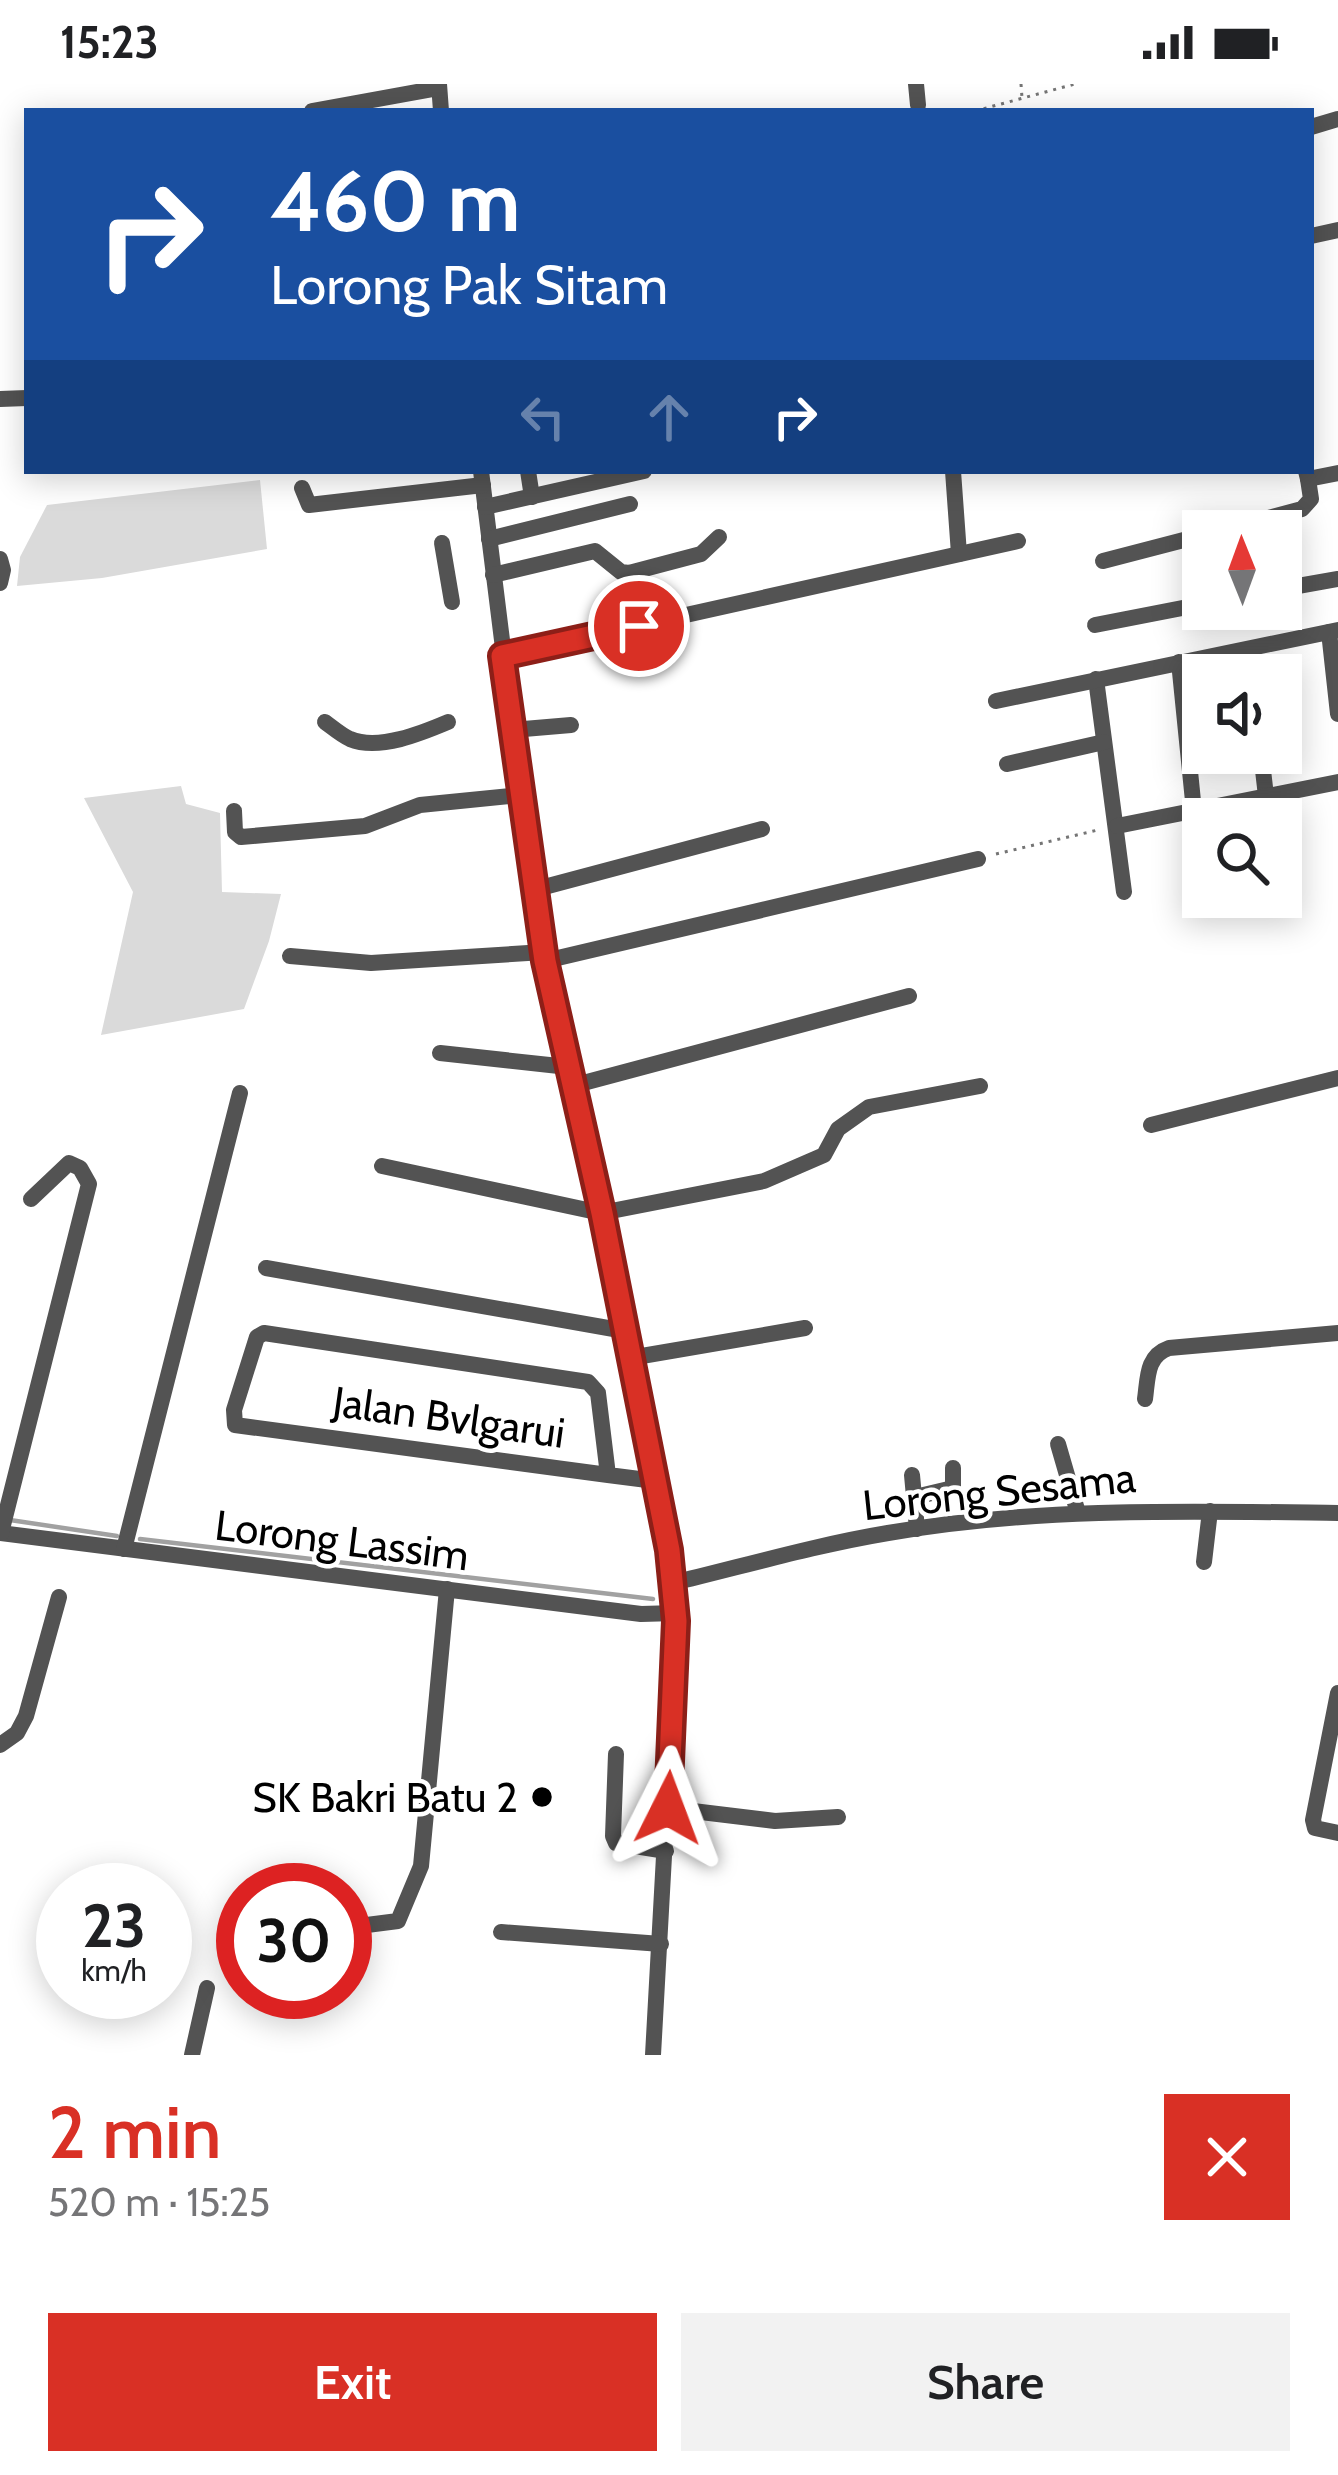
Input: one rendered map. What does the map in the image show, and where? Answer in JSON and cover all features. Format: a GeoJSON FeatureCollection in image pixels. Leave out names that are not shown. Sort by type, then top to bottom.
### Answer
{"type":"FeatureCollection","features":[{"type":"Feature","properties":{"kind":"street"},"geometry":{"type":"LineString","coordinates":[[916,84],[918,105]]}},
{"type":"Feature","properties":{"kind":"street"},"geometry":{"type":"LineString","coordinates":[[327,108],[439,86]]}},
{"type":"Feature","properties":{"kind":"street"},"geometry":{"type":"LineString","coordinates":[[1295,510],[1311,499],[1307,475],[1338,473]]}},
{"type":"Feature","properties":{"kind":"street"},"geometry":{"type":"LineString","coordinates":[[528,474],[532,496]]}},
{"type":"Feature","properties":{"kind":"street"},"geometry":{"type":"LineString","coordinates":[[485,508],[631,474]]}},
{"type":"Feature","properties":{"kind":"street"},"geometry":{"type":"LineString","coordinates":[[953,474],[959,554]]}},
{"type":"Feature","properties":{"kind":"street"},"geometry":{"type":"LineString","coordinates":[[302,488],[309,505],[482,478],[544,957],[602,1213],[673,1583],[676,1613],[668,1808],[653,2055]]}},
{"type":"Feature","properties":{"kind":"street"},"geometry":{"type":"LineString","coordinates":[[489,539],[630,503]]}},
{"type":"Feature","properties":{"kind":"street"},"geometry":{"type":"LineString","coordinates":[[494,575],[595,550],[621,572],[629,573],[701,554],[718,537]]}},
{"type":"Feature","properties":{"kind":"street"},"geometry":{"type":"LineString","coordinates":[[1103,561],[1182,540]]}},
{"type":"Feature","properties":{"kind":"street"},"geometry":{"type":"LineString","coordinates":[[502,656],[1018,541]]}},
{"type":"Feature","properties":{"kind":"street"},"geometry":{"type":"LineString","coordinates":[[442,543],[452,602]]}},
{"type":"Feature","properties":{"kind":"street"},"geometry":{"type":"LineString","coordinates":[[0,559],[0,583]]}},
{"type":"Feature","properties":{"kind":"street"},"geometry":{"type":"LineString","coordinates":[[1302,586],[1338,579]]}},
{"type":"Feature","properties":{"kind":"street"},"geometry":{"type":"LineString","coordinates":[[1095,625],[1182,608]]}},
{"type":"Feature","properties":{"kind":"street"},"geometry":{"type":"LineString","coordinates":[[996,701],[1334,631],[1338,714]]}},
{"type":"Feature","properties":{"kind":"street"},"geometry":{"type":"LineString","coordinates":[[1179,662],[1193,798]]}},
{"type":"Feature","properties":{"kind":"street"},"geometry":{"type":"LineString","coordinates":[[1096,679],[1124,892]]}},
{"type":"Feature","properties":{"kind":"street"},"geometry":{"type":"LineString","coordinates":[[325,722],[350,739],[363,741],[421,734],[448,722]]}},
{"type":"Feature","properties":{"kind":"street"},"geometry":{"type":"LineString","coordinates":[[512,730],[572,724]]}},
{"type":"Feature","properties":{"kind":"street"},"geometry":{"type":"LineString","coordinates":[[1006,764],[1104,742]]}},
{"type":"Feature","properties":{"kind":"street"},"geometry":{"type":"LineString","coordinates":[[1264,774],[1267,796]]}},
{"type":"Feature","properties":{"kind":"street"},"geometry":{"type":"LineString","coordinates":[[1257,798],[1338,782]]}},
{"type":"Feature","properties":{"kind":"street"},"geometry":{"type":"LineString","coordinates":[[234,812],[235,832],[241,837],[365,826],[420,806],[520,795]]}},
{"type":"Feature","properties":{"kind":"street"},"geometry":{"type":"LineString","coordinates":[[1117,826],[1182,813]]}},
{"type":"Feature","properties":{"kind":"street"},"geometry":{"type":"LineString","coordinates":[[533,890],[762,829]]}},
{"type":"Feature","properties":{"kind":"street"},"geometry":{"type":"LineString","coordinates":[[290,956],[371,963],[544,957],[978,859]]}},
{"type":"Feature","properties":{"kind":"street"},"geometry":{"type":"LineString","coordinates":[[440,1053],[570,1077],[909,996]]}},
{"type":"Feature","properties":{"kind":"street"},"geometry":{"type":"LineString","coordinates":[[1151,1124],[1338,1078]]}},
{"type":"Feature","properties":{"kind":"street"},"geometry":{"type":"LineString","coordinates":[[382,1166],[602,1213],[764,1180],[824,1155],[838,1129],[869,1107],[980,1086]]}},
{"type":"Feature","properties":{"kind":"street"},"geometry":{"type":"LineString","coordinates":[[124,1549],[240,1094]]}},
{"type":"Feature","properties":{"kind":"street"},"geometry":{"type":"LineString","coordinates":[[0,1533],[89,1184],[80,1168],[69,1162],[31,1199]]}},
{"type":"Feature","properties":{"kind":"street"},"geometry":{"type":"LineString","coordinates":[[266,1268],[625,1330]]}},
{"type":"Feature","properties":{"kind":"street"},"geometry":{"type":"LineString","coordinates":[[630,1358],[805,1328]]}},
{"type":"Feature","properties":{"kind":"street","name":"Jalan Bvlgarui"},"geometry":{"type":"LineString","coordinates":[[608,1475],[594,1384],[264,1333],[257,1337],[234,1410],[235,1424],[608,1475],[655,1481]]}},
{"type":"Feature","properties":{"kind":"street"},"geometry":{"type":"LineString","coordinates":[[1144,1400],[1151,1360],[1157,1352],[1338,1333]]}},
{"type":"Feature","properties":{"kind":"street"},"geometry":{"type":"LineString","coordinates":[[1058,1444],[1078,1514]]}},
{"type":"Feature","properties":{"kind":"street"},"geometry":{"type":"LineString","coordinates":[[915,1497],[953,1488],[953,1468]]}},
{"type":"Feature","properties":{"kind":"street"},"geometry":{"type":"LineString","coordinates":[[912,1475],[917,1529]]}},
{"type":"Feature","properties":{"kind":"street"},"geometry":{"type":"LineString","coordinates":[[1204,1562],[1210,1511]]}},
{"type":"Feature","properties":{"kind":"street","name":"Lorong Sesama"},"geometry":{"type":"LineString","coordinates":[[673,1583],[917,1529],[1078,1514],[1338,1513]]}},
{"type":"Feature","properties":{"kind":"street","name":"Lorong Lassim"},"geometry":{"type":"LineString","coordinates":[[0,1533],[641,1614],[676,1613]]}},
{"type":"Feature","properties":{"kind":"street"},"geometry":{"type":"LineString","coordinates":[[372,1924],[398,1921],[421,1866],[447,1589]]}},
{"type":"Feature","properties":{"kind":"street"},"geometry":{"type":"LineString","coordinates":[[0,1745],[17,1733],[26,1715],[58,1597]]}},
{"type":"Feature","properties":{"kind":"street"},"geometry":{"type":"LineString","coordinates":[[1338,1693],[1313,1820],[1315,1828],[1338,1833]]}},
{"type":"Feature","properties":{"kind":"street"},"geometry":{"type":"LineString","coordinates":[[616,1754],[616,1843],[666,1851]]}},
{"type":"Feature","properties":{"kind":"street"},"geometry":{"type":"LineString","coordinates":[[668,1808],[775,1821],[838,1817]]}},
{"type":"Feature","properties":{"kind":"street"},"geometry":{"type":"LineString","coordinates":[[501,1932],[661,1944]]}},
{"type":"Feature","properties":{"kind":"street"},"geometry":{"type":"LineString","coordinates":[[192,2055],[207,1988]]}},
{"type":"Feature","properties":{"kind":"path"},"geometry":{"type":"LineString","coordinates":[[1021,84],[1022,98]]}},
{"type":"Feature","properties":{"kind":"path"},"geometry":{"type":"LineString","coordinates":[[986,108],[1075,84]]}},
{"type":"Feature","properties":{"kind":"path"},"geometry":{"type":"LineString","coordinates":[[978,859],[1117,826]]}},
{"type":"Feature","properties":{"kind":"shaded area"},"geometry":{"type":"Polygon","coordinates":[[[260,480],[267,549],[102,578],[17,586],[20,557],[47,505],[260,480]]]}},
{"type":"Feature","properties":{"kind":"shaded area"},"geometry":{"type":"Polygon","coordinates":[[[181,786],[186,804],[220,813],[222,892],[281,894],[269,941],[244,1009],[101,1035],[133,892],[84,798],[181,786]]]}},
{"type":"Feature","properties":{"kind":"waterway"},"geometry":{"type":"LineString","coordinates":[[10,1520],[117,1536]]}},
{"type":"Feature","properties":{"kind":"waterway"},"geometry":{"type":"LineString","coordinates":[[140,1539],[653,1599]]}},
{"type":"Feature","properties":{"kind":"place","name":"SK Bakri Batu 2"},"geometry":{"type":"Point","coordinates":[542,1797]}},
{"type":"Feature","properties":{"kind":"route"},"geometry":{"type":"LineString","coordinates":[[639,626],[502,656],[545,961],[602,1213],[669,1550],[676,1621],[668,1808]]}}]}
